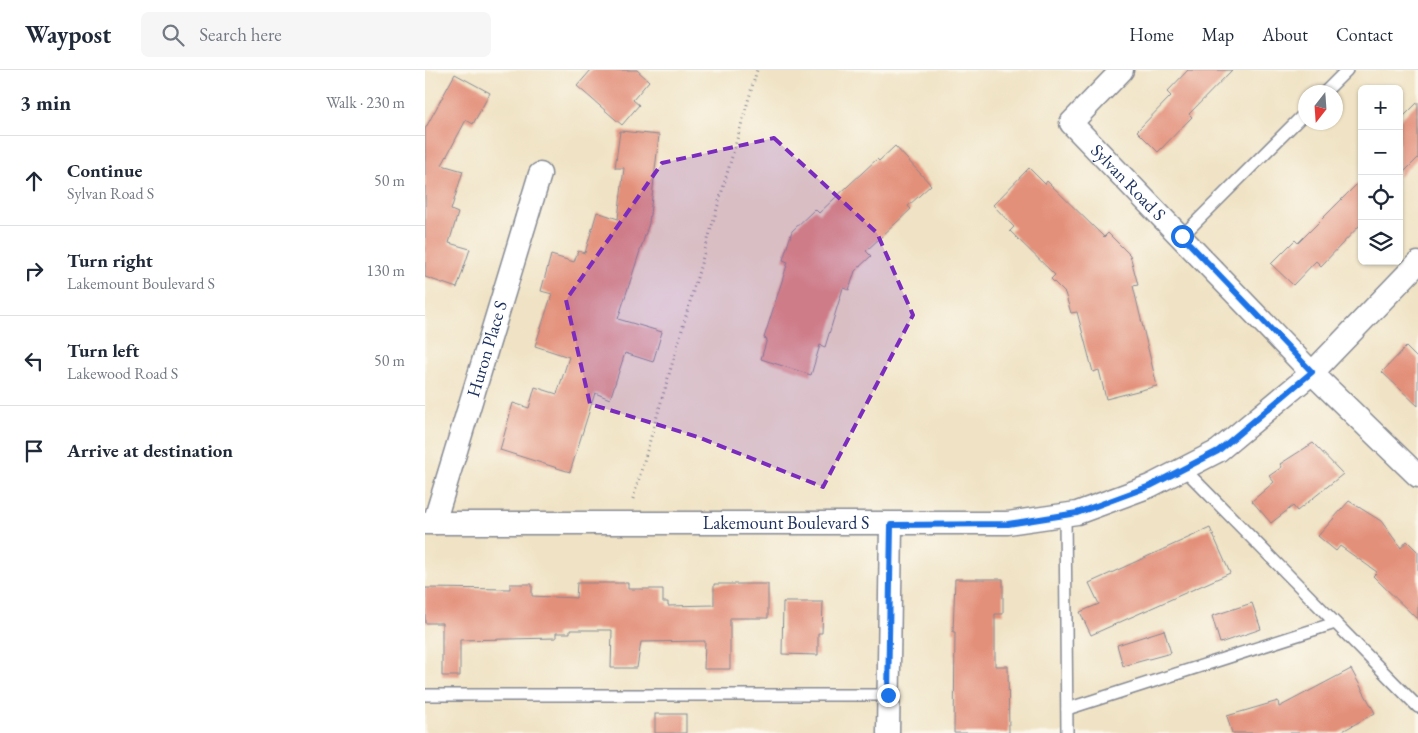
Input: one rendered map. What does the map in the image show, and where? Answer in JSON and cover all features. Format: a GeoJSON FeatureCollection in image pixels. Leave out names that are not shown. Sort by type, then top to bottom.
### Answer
{"type":"FeatureCollection","features":[{"type":"Feature","properties":{"kind":"street","name":"Sylvan Road S"},"geometry":{"type":"LineString","coordinates":[[1121,70],[1071,122],[1312,372],[1418,476]]}},
{"type":"Feature","properties":{"kind":"street","name":"Huron Place S"},"geometry":{"type":"LineString","coordinates":[[430,523],[541,174]]}},
{"type":"Feature","properties":{"kind":"street","name":"Lakemount Boulevard S"},"geometry":{"type":"LineString","coordinates":[[430,523],[1008,524],[1077,513],[1150,486],[1218,451],[1312,372],[1418,263]]}},
{"type":"Feature","properties":{"kind":"street"},"geometry":{"type":"LineString","coordinates":[[888,733],[891,525]]}},
{"type":"Feature","properties":{"kind":"lane"},"geometry":{"type":"LineString","coordinates":[[1332,85],[1347,70]]}},
{"type":"Feature","properties":{"kind":"lane"},"geometry":{"type":"LineString","coordinates":[[1182,236],[1298,119]]}},
{"type":"Feature","properties":{"kind":"lane"},"geometry":{"type":"LineString","coordinates":[[1184,469],[1418,707]]}},
{"type":"Feature","properties":{"kind":"lane"},"geometry":{"type":"LineString","coordinates":[[1065,515],[1067,733]]}},
{"type":"Feature","properties":{"kind":"lane"},"geometry":{"type":"LineString","coordinates":[[1067,709],[1335,623]]}},
{"type":"Feature","properties":{"kind":"lane"},"geometry":{"type":"LineString","coordinates":[[425,695],[888,695]]}},
{"type":"Feature","properties":{"kind":"path"},"geometry":{"type":"LineString","coordinates":[[627,524],[757,70]]}},
{"type":"Feature","properties":{"kind":"highlighted area"},"geometry":{"type":"Polygon","coordinates":[[[774,138],[877,233],[913,315],[823,487],[698,437],[590,404],[566,300],[662,163],[774,138]]]}},
{"type":"Feature","properties":{"kind":"building"},"geometry":{"type":"Polygon","coordinates":[[[591,70],[637,70],[649,81],[633,100],[639,105],[622,125],[577,86],[591,70]]]}},
{"type":"Feature","properties":{"kind":"building"},"geometry":{"type":"Polygon","coordinates":[[[1188,70],[1232,70],[1189,114],[1192,117],[1158,152],[1137,131],[1171,96],[1167,92],[1188,70]]]}},
{"type":"Feature","properties":{"kind":"building"},"geometry":{"type":"Polygon","coordinates":[[[455,74],[490,93],[473,124],[466,120],[442,165],[463,171],[451,210],[458,213],[449,243],[470,249],[457,288],[425,277],[425,129],[455,74]]]}},
{"type":"Feature","properties":{"kind":"building"},"geometry":{"type":"Polygon","coordinates":[[[1418,102],[1418,158],[1403,173],[1403,130],[1403,117],[1418,102]]]}},
{"type":"Feature","properties":{"kind":"building"},"geometry":{"type":"Polygon","coordinates":[[[620,131],[659,135],[649,223],[618,319],[662,332],[653,362],[625,353],[610,399],[595,393],[570,472],[500,450],[513,403],[529,408],[535,387],[557,394],[569,357],[535,346],[552,294],[541,291],[551,255],[574,262],[578,251],[585,253],[597,212],[618,219],[624,168],[615,168],[620,131]]]}},
{"type":"Feature","properties":{"kind":"building"},"geometry":{"type":"Polygon","coordinates":[[[895,146],[931,185],[908,206],[911,209],[866,251],[871,256],[855,271],[849,290],[843,288],[825,347],[820,345],[811,375],[761,359],[767,339],[764,338],[788,262],[783,260],[792,231],[815,209],[819,213],[877,159],[879,161],[895,146]]]}},
{"type":"Feature","properties":{"kind":"building"},"geometry":{"type":"Polygon","coordinates":[[[1029,168],[1045,184],[1047,181],[1104,237],[1108,233],[1130,255],[1138,285],[1133,286],[1157,386],[1106,399],[1099,370],[1093,372],[1077,312],[1071,313],[1065,293],[1051,279],[1055,275],[1010,231],[1014,227],[993,205],[1029,168]]]}},
{"type":"Feature","properties":{"kind":"building"},"geometry":{"type":"Polygon","coordinates":[[[1358,183],[1358,227],[1321,266],[1316,261],[1293,285],[1271,264],[1295,240],[1298,243],[1358,183]]]}},
{"type":"Feature","properties":{"kind":"building"},"geometry":{"type":"Polygon","coordinates":[[[1406,347],[1418,359],[1418,406],[1382,372],[1406,347]]]}},
{"type":"Feature","properties":{"kind":"building"},"geometry":{"type":"Polygon","coordinates":[[[1313,443],[1343,474],[1297,511],[1293,506],[1271,523],[1252,501],[1274,482],[1269,476],[1282,467],[1280,464],[1313,443]]]}},
{"type":"Feature","properties":{"kind":"building"},"geometry":{"type":"Polygon","coordinates":[[[1349,501],[1381,521],[1401,548],[1407,541],[1418,552],[1418,620],[1373,576],[1377,572],[1340,546],[1336,551],[1318,536],[1349,501]]]}},
{"type":"Feature","properties":{"kind":"building"},"geometry":{"type":"Polygon","coordinates":[[[1210,528],[1230,573],[1091,635],[1080,612],[1099,604],[1089,583],[1210,528]]]}},
{"type":"Feature","properties":{"kind":"building"},"geometry":{"type":"Polygon","coordinates":[[[955,579],[1003,579],[1003,614],[995,614],[995,666],[1008,666],[1009,733],[954,733],[955,632],[953,632],[955,579]]]}},
{"type":"Feature","properties":{"kind":"building"},"geometry":{"type":"Polygon","coordinates":[[[577,583],[628,583],[628,589],[663,589],[663,602],[668,602],[668,606],[714,605],[714,584],[768,584],[768,618],[730,618],[730,669],[704,669],[705,641],[641,642],[637,668],[611,668],[612,630],[570,630],[570,633],[556,633],[556,638],[460,640],[460,676],[442,676],[442,623],[425,623],[425,588],[510,589],[510,584],[532,584],[532,596],[576,598],[577,583]]]}},
{"type":"Feature","properties":{"kind":"building"},"geometry":{"type":"Polygon","coordinates":[[[783,602],[823,602],[822,633],[818,633],[818,655],[782,654],[783,602]]]}},
{"type":"Feature","properties":{"kind":"building"},"geometry":{"type":"Polygon","coordinates":[[[1252,603],[1261,629],[1220,643],[1212,616],[1252,603]]]}},
{"type":"Feature","properties":{"kind":"building"},"geometry":{"type":"Polygon","coordinates":[[[1164,630],[1171,653],[1123,666],[1117,645],[1164,630]]]}},
{"type":"Feature","properties":{"kind":"building"},"geometry":{"type":"Polygon","coordinates":[[[1351,669],[1375,713],[1339,733],[1232,733],[1227,716],[1278,701],[1279,707],[1351,669]]]}},
{"type":"Feature","properties":{"kind":"building"},"geometry":{"type":"Polygon","coordinates":[[[655,714],[686,714],[686,733],[655,733],[655,714]]]}},
{"type":"Feature","properties":{"kind":"route"},"geometry":{"type":"LineString","coordinates":[[888,695],[891,525],[1008,524],[1077,513],[1150,486],[1218,451],[1312,372],[1182,236]]}}]}
